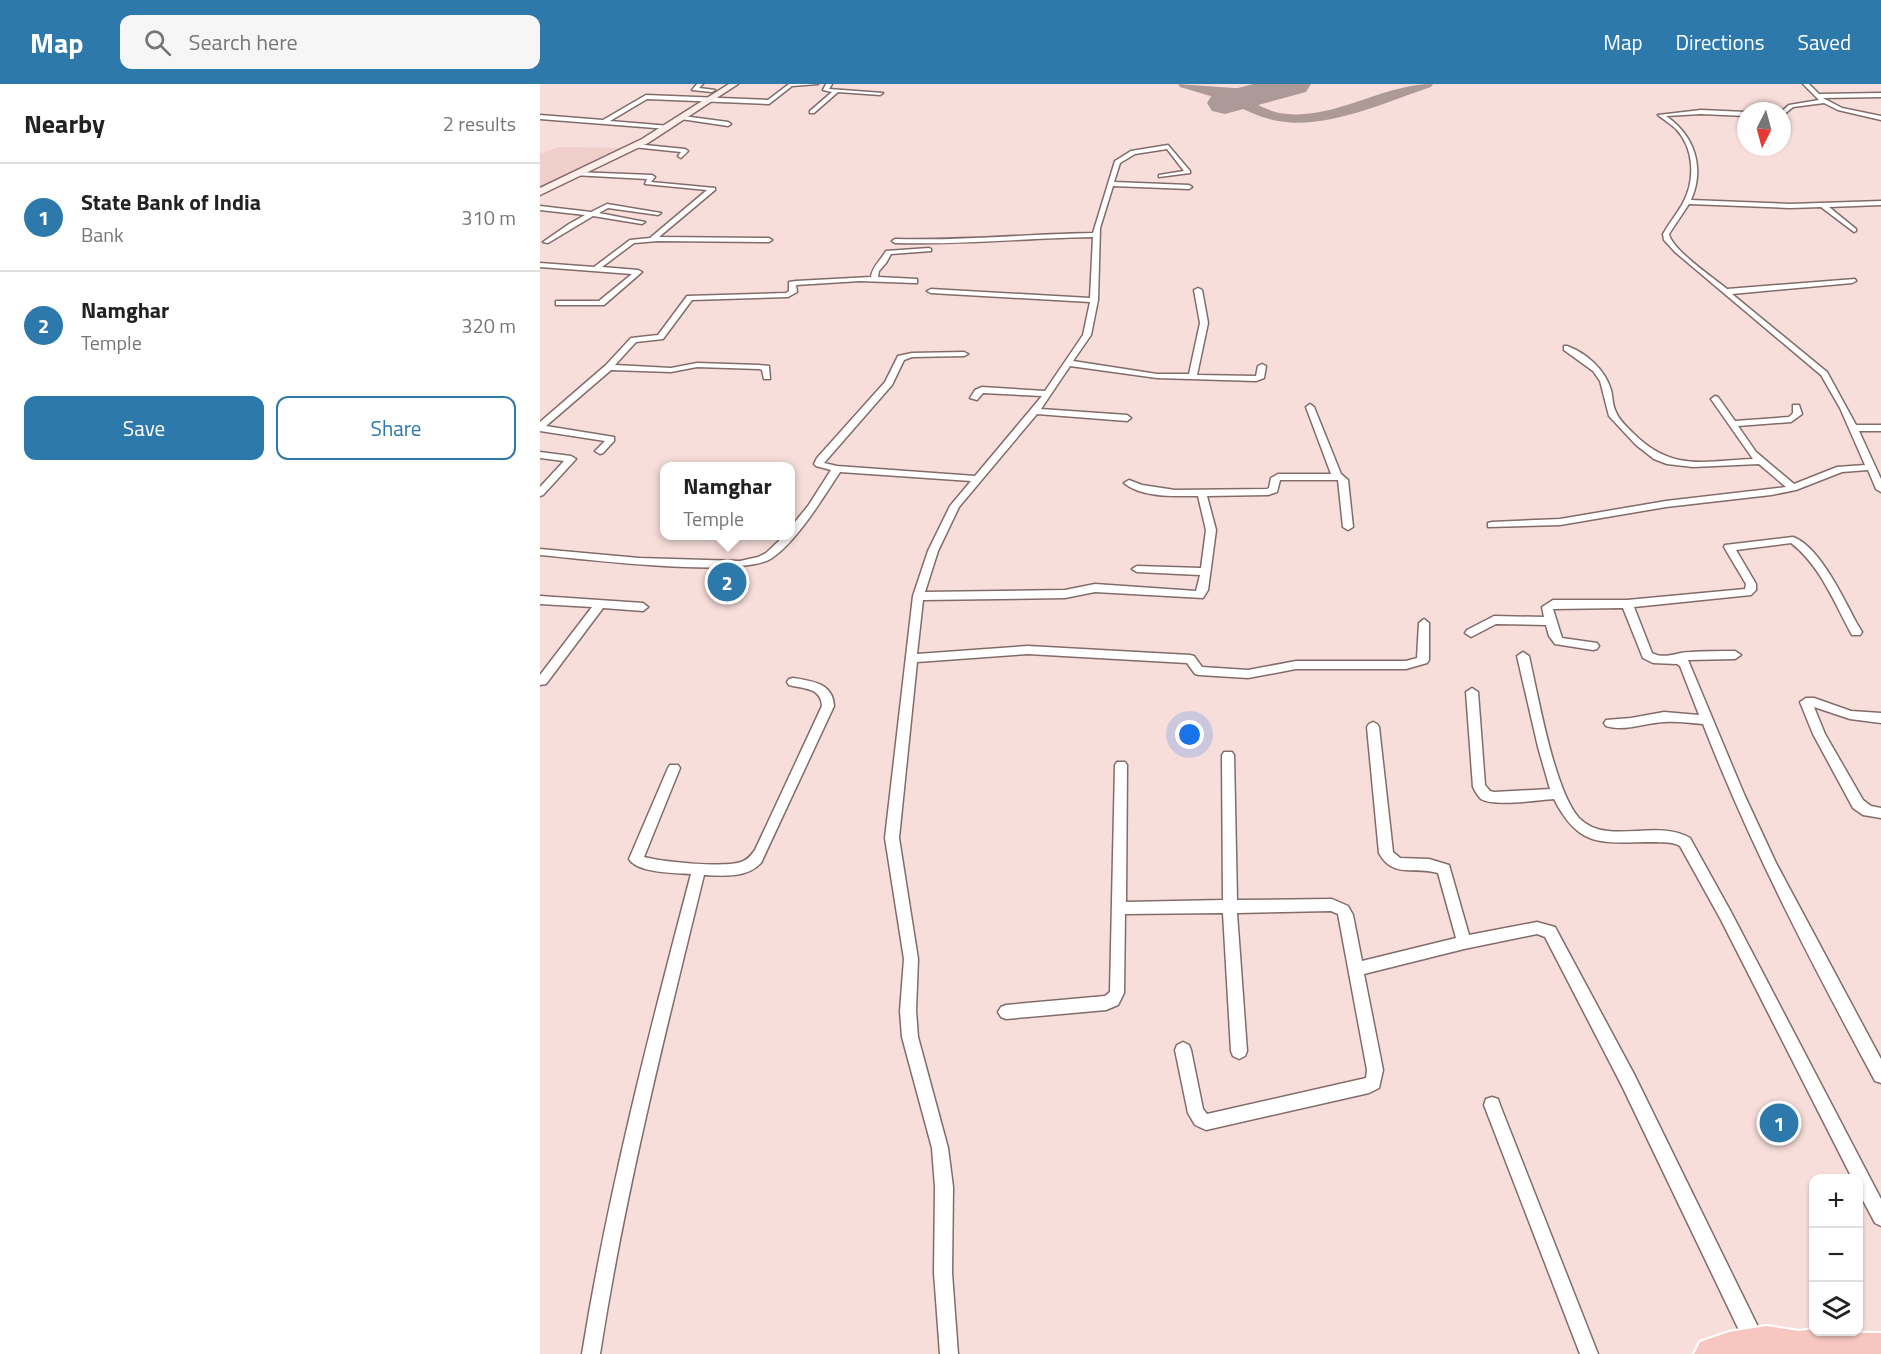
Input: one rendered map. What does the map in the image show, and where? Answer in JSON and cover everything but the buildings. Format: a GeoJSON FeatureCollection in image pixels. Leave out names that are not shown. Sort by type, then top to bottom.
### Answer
{"type":"FeatureCollection","features":[{"type":"Feature","properties":{"kind":"highway"},"geometry":{"type":"LineString","coordinates":[[1712,1354],[1768,1342],[1804,1352],[1881,1351]]}},
{"type":"Feature","properties":{"kind":"street"},"geometry":{"type":"LineString","coordinates":[[699,84],[694,89],[725,91]]}},
{"type":"Feature","properties":{"kind":"street"},"geometry":{"type":"LineString","coordinates":[[540,192],[635,146],[715,99],[734,84]]}},
{"type":"Feature","properties":{"kind":"street"},"geometry":{"type":"LineString","coordinates":[[602,123],[646,97],[769,102],[791,85],[815,84]]}},
{"type":"Feature","properties":{"kind":"street"},"geometry":{"type":"LineString","coordinates":[[829,84],[826,90],[880,93]]}},
{"type":"Feature","properties":{"kind":"street"},"geometry":{"type":"LineString","coordinates":[[1806,84],[1818,96],[1847,111],[1881,118]]}},
{"type":"Feature","properties":{"kind":"street"},"geometry":{"type":"LineString","coordinates":[[812,112],[836,91]]}},
{"type":"Feature","properties":{"kind":"street"},"geometry":{"type":"LineString","coordinates":[[1818,96],[1881,95]]}},
{"type":"Feature","properties":{"kind":"street"},"geometry":{"type":"LineString","coordinates":[[1791,106],[1826,101]]}},
{"type":"Feature","properties":{"kind":"street"},"geometry":{"type":"LineString","coordinates":[[1737,114],[1701,112],[1661,115],[1680,130],[1692,155],[1695,183],[1666,234],[1667,240],[1724,292],[1820,370],[1834,390],[1881,489]]}},
{"type":"Feature","properties":{"kind":"street"},"geometry":{"type":"LineString","coordinates":[[540,117],[668,127]]}},
{"type":"Feature","properties":{"kind":"street"},"geometry":{"type":"LineString","coordinates":[[683,118],[728,124]]}},
{"type":"Feature","properties":{"kind":"street"},"geometry":{"type":"LineString","coordinates":[[635,146],[685,151],[681,156]]}},
{"type":"Feature","properties":{"kind":"street"},"geometry":{"type":"LineString","coordinates":[[949,1354],[943,1273],[944,1187],[940,1148],[910,1037],[909,947],[892,838],[918,596],[943,528],[956,506],[1035,411],[1087,335],[1094,300],[1096,235],[1099,217],[1117,162],[1133,152],[1168,147],[1188,172],[1161,176]]}},
{"type":"Feature","properties":{"kind":"street"},"geometry":{"type":"LineString","coordinates":[[575,174],[653,177],[648,183],[713,189],[651,240]]}},
{"type":"Feature","properties":{"kind":"street"},"geometry":{"type":"LineString","coordinates":[[1111,184],[1189,187]]}},
{"type":"Feature","properties":{"kind":"street"},"geometry":{"type":"LineString","coordinates":[[1686,202],[1823,205],[1881,203]]}},
{"type":"Feature","properties":{"kind":"street"},"geometry":{"type":"LineString","coordinates":[[1823,205],[1854,230]]}},
{"type":"Feature","properties":{"kind":"street"},"geometry":{"type":"LineString","coordinates":[[546,242],[608,206],[658,213]]}},
{"type":"Feature","properties":{"kind":"street"},"geometry":{"type":"LineString","coordinates":[[540,208],[642,222]]}},
{"type":"Feature","properties":{"kind":"street"},"geometry":{"type":"LineString","coordinates":[[895,241],[930,242],[1029,236],[1096,235]]}},
{"type":"Feature","properties":{"kind":"street"},"geometry":{"type":"LineString","coordinates":[[597,268],[626,243],[651,240],[769,240]]}},
{"type":"Feature","properties":{"kind":"street"},"geometry":{"type":"LineString","coordinates":[[874,279],[875,270],[884,262],[888,252],[933,250]]}},
{"type":"Feature","properties":{"kind":"street"},"geometry":{"type":"LineString","coordinates":[[540,265],[638,272],[602,303],[559,303]]}},
{"type":"Feature","properties":{"kind":"street"},"geometry":{"type":"LineString","coordinates":[[540,427],[609,367],[634,340],[659,338],[692,297],[788,295],[793,292],[792,285],[795,283],[874,279],[914,281]]}},
{"type":"Feature","properties":{"kind":"street"},"geometry":{"type":"LineString","coordinates":[[1724,292],[1852,281]]}},
{"type":"Feature","properties":{"kind":"street"},"geometry":{"type":"LineString","coordinates":[[1192,378],[1204,323],[1198,290]]}},
{"type":"Feature","properties":{"kind":"street"},"geometry":{"type":"LineString","coordinates":[[931,291],[1094,300]]}},
{"type":"Feature","properties":{"kind":"street"},"geometry":{"type":"LineString","coordinates":[[1567,348],[1595,369],[1604,383],[1613,416],[1657,457],[1672,462],[1688,463],[1759,461]]}},
{"type":"Feature","properties":{"kind":"street"},"geometry":{"type":"LineString","coordinates":[[964,354],[901,358],[889,383],[819,462],[822,466],[837,469],[977,479]]}},
{"type":"Feature","properties":{"kind":"street"},"geometry":{"type":"LineString","coordinates":[[1067,363],[1146,375],[1192,378],[1259,379],[1262,366]]}},
{"type":"Feature","properties":{"kind":"street"},"geometry":{"type":"LineString","coordinates":[[609,367],[676,370],[697,365],[759,367],[766,368],[767,377]]}},
{"type":"Feature","properties":{"kind":"street"},"geometry":{"type":"LineString","coordinates":[[974,398],[982,390],[1047,394]]}},
{"type":"Feature","properties":{"kind":"street"},"geometry":{"type":"LineString","coordinates":[[1714,399],[1759,461],[1793,488]]}},
{"type":"Feature","properties":{"kind":"street"},"geometry":{"type":"LineString","coordinates":[[1310,407],[1337,477]]}},
{"type":"Feature","properties":{"kind":"street"},"geometry":{"type":"LineString","coordinates":[[1732,424],[1791,419],[1798,414],[1796,407]]}},
{"type":"Feature","properties":{"kind":"street"},"geometry":{"type":"LineString","coordinates":[[1035,411],[1126,418]]}},
{"type":"Feature","properties":{"kind":"street"},"geometry":{"type":"LineString","coordinates":[[540,427],[611,439],[600,451]]}},
{"type":"Feature","properties":{"kind":"street"},"geometry":{"type":"LineString","coordinates":[[1853,428],[1881,428]]}},
{"type":"Feature","properties":{"kind":"street"},"geometry":{"type":"LineString","coordinates":[[540,455],[571,459],[540,493]]}},
{"type":"Feature","properties":{"kind":"street"},"geometry":{"type":"LineString","coordinates":[[1492,525],[1570,521],[1666,504],[1793,488],[1840,469],[1871,467]]}},
{"type":"Feature","properties":{"kind":"street"},"geometry":{"type":"LineString","coordinates":[[795,529],[812,508],[837,469]]}},
{"type":"Feature","properties":{"kind":"street"},"geometry":{"type":"LineString","coordinates":[[1129,483],[1140,489],[1202,494],[1268,492],[1274,490],[1274,480],[1278,477],[1337,477],[1343,480],[1348,527]]}},
{"type":"Feature","properties":{"kind":"street"},"geometry":{"type":"LineString","coordinates":[[918,596],[1065,594],[1095,588],[1195,596],[1203,590],[1211,523],[1202,494]]}},
{"type":"Feature","properties":{"kind":"street"},"geometry":{"type":"LineString","coordinates":[[540,552],[639,561],[740,564],[761,560],[770,555],[785,540]]}},
{"type":"Feature","properties":{"kind":"street"},"geometry":{"type":"LineString","coordinates":[[1593,646],[1559,641],[1555,636],[1547,607],[1553,604],[1628,604],[1747,592],[1751,590],[1751,584],[1729,548],[1793,540],[1799,544],[1820,572],[1856,632]]}},
{"type":"Feature","properties":{"kind":"street"},"geometry":{"type":"LineString","coordinates":[[1137,569],[1205,572]]}},
{"type":"Feature","properties":{"kind":"street"},"geometry":{"type":"LineString","coordinates":[[540,600],[643,607]]}},
{"type":"Feature","properties":{"kind":"street"},"geometry":{"type":"LineString","coordinates":[[542,681],[600,604]]}},
{"type":"Feature","properties":{"kind":"street"},"geometry":{"type":"LineString","coordinates":[[1628,604],[1647,655],[1653,659],[1680,660],[1686,656],[1735,655]]}},
{"type":"Feature","properties":{"kind":"street"},"geometry":{"type":"LineString","coordinates":[[1471,633],[1488,622],[1499,619],[1550,621]]}},
{"type":"Feature","properties":{"kind":"street"},"geometry":{"type":"LineString","coordinates":[[913,658],[1019,650],[1073,652],[1190,658],[1198,671],[1248,674],[1296,665],[1406,664],[1423,660],[1424,623]]}},
{"type":"Feature","properties":{"kind":"street"},"geometry":{"type":"LineString","coordinates":[[1523,656],[1544,747],[1558,794],[1572,819],[1589,832],[1673,837],[1685,842],[1726,916],[1881,1217]]}},
{"type":"Feature","properties":{"kind":"street"},"geometry":{"type":"LineString","coordinates":[[1680,660],[1684,664],[1752,826],[1790,904],[1881,1075]]}},
{"type":"Feature","properties":{"kind":"street"},"geometry":{"type":"LineString","coordinates":[[674,768],[636,859],[643,863],[699,869],[738,869],[747,866],[760,853],[828,706],[828,695],[825,690],[793,682]]}},
{"type":"Feature","properties":{"kind":"street"},"geometry":{"type":"LineString","coordinates":[[1472,692],[1479,787],[1482,792],[1494,797],[1558,794]]}},
{"type":"Feature","properties":{"kind":"street"},"geometry":{"type":"LineString","coordinates":[[1881,718],[1850,715],[1814,702],[1806,702],[1819,734],[1858,804],[1868,811],[1881,813]]}},
{"type":"Feature","properties":{"kind":"street"},"geometry":{"type":"LineString","coordinates":[[1610,723],[1630,723],[1664,717],[1707,720]]}},
{"type":"Feature","properties":{"kind":"street"},"geometry":{"type":"LineString","coordinates":[[1373,727],[1388,859],[1394,863],[1431,864],[1444,869],[1464,942]]}},
{"type":"Feature","properties":{"kind":"street"},"geometry":{"type":"LineString","coordinates":[[1228,755],[1230,908],[1239,1051]]}},
{"type":"Feature","properties":{"kind":"street"},"geometry":{"type":"LineString","coordinates":[[1006,1012],[1106,1003],[1113,1000],[1118,986],[1120,765]]}},
{"type":"Feature","properties":{"kind":"street"},"geometry":{"type":"LineString","coordinates":[[591,1354],[602,1279],[632,1132],[699,869]]}},
{"type":"Feature","properties":{"kind":"street"},"geometry":{"type":"LineString","coordinates":[[1120,908],[1339,907],[1346,915],[1375,1070],[1375,1077],[1369,1085],[1206,1122],[1196,1113],[1184,1050]]}},
{"type":"Feature","properties":{"kind":"street"},"geometry":{"type":"LineString","coordinates":[[1356,969],[1464,942],[1538,928],[1550,932],[1628,1080],[1755,1343]]}},
{"type":"Feature","properties":{"kind":"street"},"geometry":{"type":"LineString","coordinates":[[1492,1105],[1589,1354]]}},
{"type":"Feature","properties":{"kind":"shaded area"},"geometry":{"type":"Polygon","coordinates":[[[1200,87],[1255,89],[1216,100],[1190,89],[1200,87]]]}},
{"type":"Feature","properties":{"kind":"shaded area"},"geometry":{"type":"Polygon","coordinates":[[[558,147],[628,148],[540,191],[540,154],[558,147]]]}},
{"type":"Feature","properties":{"kind":"taxiway"},"geometry":{"type":"LineString","coordinates":[[1185,84],[1211,92],[1257,93]]}},
{"type":"Feature","properties":{"kind":"taxiway"},"geometry":{"type":"LineString","coordinates":[[1235,100],[1261,112],[1294,119],[1332,114],[1426,84]]}},
{"type":"Feature","properties":{"kind":"runway"},"geometry":{"type":"LineString","coordinates":[[1225,103],[1293,84]]}},
{"type":"Feature","properties":{"kind":"place","name":"Namghar"},"geometry":{"type":"Point","coordinates":[727,582]}},
{"type":"Feature","properties":{"kind":"place","name":"State Bank of India"},"geometry":{"type":"Point","coordinates":[1779,1123]}}]}
